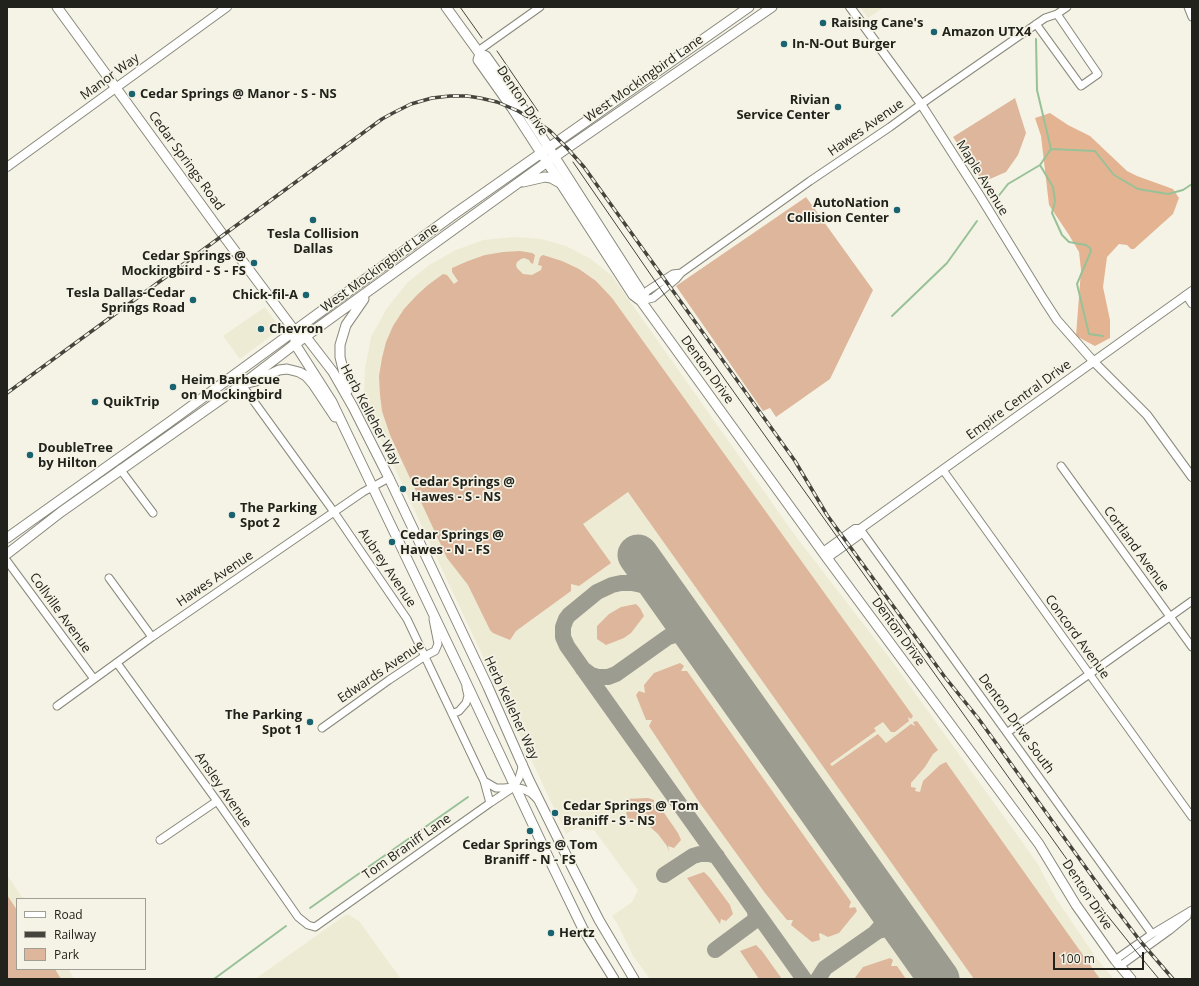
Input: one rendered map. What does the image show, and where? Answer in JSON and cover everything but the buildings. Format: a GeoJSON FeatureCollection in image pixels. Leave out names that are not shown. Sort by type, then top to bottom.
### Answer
{"type":"FeatureCollection","features":[{"type":"Feature","properties":{"kind":"main road","name":"Cedar Springs Road"},"geometry":{"type":"LineString","coordinates":[[57,7],[294,330]]}},
{"type":"Feature","properties":{"kind":"main road","name":"Denton Drive"},"geometry":{"type":"LineString","coordinates":[[446,7],[479,53],[486,56],[529,117],[544,150],[640,290],[641,301]]}},
{"type":"Feature","properties":{"kind":"main road","name":"West Mockingbird Lane"},"geometry":{"type":"LineString","coordinates":[[7,538],[114,462],[453,215],[749,7]]}},
{"type":"Feature","properties":{"kind":"main road","name":"West Mockingbird Lane"},"geometry":{"type":"LineString","coordinates":[[7,554],[120,469],[243,384],[295,344],[551,159],[772,7]]}},
{"type":"Feature","properties":{"kind":"main road"},"geometry":{"type":"LineString","coordinates":[[731,20],[738,30]]}},
{"type":"Feature","properties":{"kind":"main road"},"geometry":{"type":"LineString","coordinates":[[636,86],[643,96]]}},
{"type":"Feature","properties":{"kind":"main road","name":"Denton Drive"},"geometry":{"type":"LineString","coordinates":[[551,159],[561,183],[633,295],[641,301],[825,555],[1039,844],[1076,905],[1131,979]]}},
{"type":"Feature","properties":{"kind":"main road"},"geometry":{"type":"LineString","coordinates":[[514,186],[545,177],[561,183]]}},
{"type":"Feature","properties":{"kind":"main road"},"geometry":{"type":"LineString","coordinates":[[453,215],[459,226]]}},
{"type":"Feature","properties":{"kind":"main road"},"geometry":{"type":"LineString","coordinates":[[353,407],[340,357],[340,345],[346,325],[368,292]]}},
{"type":"Feature","properties":{"kind":"main road"},"geometry":{"type":"LineString","coordinates":[[294,330],[295,344]]}},
{"type":"Feature","properties":{"kind":"main road","name":"Herb Kelleher Way"},"geometry":{"type":"LineString","coordinates":[[294,330],[306,337],[333,372],[353,407],[389,478],[541,804],[587,898],[634,979]]}},
{"type":"Feature","properties":{"kind":"main road","name":"Herb Kelleher Way"},"geometry":{"type":"LineString","coordinates":[[295,344],[323,385],[344,424],[514,787],[572,907],[614,979]]}},
{"type":"Feature","properties":{"kind":"main road"},"geometry":{"type":"LineString","coordinates":[[243,384],[256,381],[279,370],[287,369],[299,372],[306,376],[313,384],[337,420],[344,424]]}},
{"type":"Feature","properties":{"kind":"main road"},"geometry":{"type":"LineString","coordinates":[[170,421],[176,430]]}},
{"type":"Feature","properties":{"kind":"main road"},"geometry":{"type":"LineString","coordinates":[[114,462],[120,469]]}},
{"type":"Feature","properties":{"kind":"main road"},"geometry":{"type":"LineString","coordinates":[[35,517],[42,527]]}},
{"type":"Feature","properties":{"kind":"street","name":"Manor Way"},"geometry":{"type":"LineString","coordinates":[[7,167],[227,7]]}},
{"type":"Feature","properties":{"kind":"street"},"geometry":{"type":"LineString","coordinates":[[479,53],[540,7]]}},
{"type":"Feature","properties":{"kind":"street","name":"Maple Avenue"},"geometry":{"type":"LineString","coordinates":[[850,7],[883,50],[921,104],[1044,300],[1065,330],[1094,362],[1147,415],[1192,476]]}},
{"type":"Feature","properties":{"kind":"street","name":"Hawes Avenue"},"geometry":{"type":"LineString","coordinates":[[641,301],[653,298],[681,273],[810,181],[890,127],[1036,24],[1045,18],[1057,14],[1067,7]]}},
{"type":"Feature","properties":{"kind":"street"},"geometry":{"type":"LineString","coordinates":[[1188,7],[1192,17]]}},
{"type":"Feature","properties":{"kind":"street"},"geometry":{"type":"LineString","coordinates":[[1036,24],[1081,86],[1098,74],[1057,14]]}},
{"type":"Feature","properties":{"kind":"street"},"geometry":{"type":"LineString","coordinates":[[1189,293],[1192,304]]}},
{"type":"Feature","properties":{"kind":"street","name":"Empire Central Drive"},"geometry":{"type":"LineString","coordinates":[[825,555],[855,529],[860,529],[1189,293]]}},
{"type":"Feature","properties":{"kind":"street","name":"Aubrey Avenue"},"geometry":{"type":"LineString","coordinates":[[243,384],[334,512],[407,619],[484,781],[490,803]]}},
{"type":"Feature","properties":{"kind":"street","name":"Cortland Avenue"},"geometry":{"type":"LineString","coordinates":[[1061,466],[1192,647]]}},
{"type":"Feature","properties":{"kind":"street"},"geometry":{"type":"LineString","coordinates":[[120,469],[153,513]]}},
{"type":"Feature","properties":{"kind":"street","name":"Concord Avenue"},"geometry":{"type":"LineString","coordinates":[[943,470],[1192,817]]}},
{"type":"Feature","properties":{"kind":"street","name":"Hawes Avenue"},"geometry":{"type":"LineString","coordinates":[[57,706],[152,637],[363,492],[389,478]]}},
{"type":"Feature","properties":{"kind":"street","name":"Denton Drive South"},"geometry":{"type":"LineString","coordinates":[[860,529],[1008,732],[1152,934]]}},
{"type":"Feature","properties":{"kind":"street","name":"Collville Avenue"},"geometry":{"type":"LineString","coordinates":[[7,560],[94,679]]}},
{"type":"Feature","properties":{"kind":"street"},"geometry":{"type":"LineString","coordinates":[[109,578],[152,637]]}},
{"type":"Feature","properties":{"kind":"street"},"geometry":{"type":"LineString","coordinates":[[1008,732],[1192,601]]}},
{"type":"Feature","properties":{"kind":"street","name":"Edwards Avenue"},"geometry":{"type":"LineString","coordinates":[[322,728],[434,651],[438,644],[429,604]]}},
{"type":"Feature","properties":{"kind":"street","name":"Ansley Avenue"},"geometry":{"type":"LineString","coordinates":[[117,662],[298,917],[308,925],[314,927]]}},
{"type":"Feature","properties":{"kind":"street"},"geometry":{"type":"LineString","coordinates":[[452,714],[459,711],[466,704],[468,696],[463,676]]}},
{"type":"Feature","properties":{"kind":"street"},"geometry":{"type":"LineString","coordinates":[[514,787],[519,778],[523,764]]}},
{"type":"Feature","properties":{"kind":"street"},"geometry":{"type":"LineString","coordinates":[[484,781],[496,788],[514,787],[523,789],[531,793],[541,804]]}},
{"type":"Feature","properties":{"kind":"street","name":"Tom Braniff Lane"},"geometry":{"type":"LineString","coordinates":[[314,927],[514,787]]}},
{"type":"Feature","properties":{"kind":"street"},"geometry":{"type":"LineString","coordinates":[[160,840],[217,801]]}},
{"type":"Feature","properties":{"kind":"street"},"geometry":{"type":"LineString","coordinates":[[1118,963],[1170,930],[1192,910]]}},
{"type":"Feature","properties":{"kind":"street"},"geometry":{"type":"LineString","coordinates":[[1118,963],[1152,934],[1192,910]]}},
{"type":"Feature","properties":{"kind":"shaded area"},"geometry":{"type":"Polygon","coordinates":[[[860,7],[884,7],[868,18],[860,7]]]}},
{"type":"Feature","properties":{"kind":"shaded area"},"geometry":{"type":"Polygon","coordinates":[[[1050,113],[1068,125],[1090,136],[1127,171],[1173,189],[1179,198],[1173,214],[1134,249],[1131,249],[1127,245],[1119,244],[1107,257],[1103,287],[1110,320],[1110,338],[1095,346],[1076,336],[1081,270],[1079,252],[1049,205],[1041,136],[1035,118],[1050,113]]]}},
{"type":"Feature","properties":{"kind":"shaded area"},"geometry":{"type":"Polygon","coordinates":[[[514,237],[541,239],[566,246],[591,259],[612,276],[797,538],[889,657],[1038,864],[1055,897],[1097,959],[1114,979],[650,979],[633,956],[612,916],[632,902],[638,890],[594,830],[586,830],[577,827],[566,834],[367,409],[364,394],[365,368],[371,337],[387,308],[407,283],[429,265],[456,250],[483,240],[514,237]]]}},
{"type":"Feature","properties":{"kind":"shaded area"},"geometry":{"type":"Polygon","coordinates":[[[265,307],[275,321],[275,333],[240,359],[223,336],[265,307]]]}},
{"type":"Feature","properties":{"kind":"shaded area"},"geometry":{"type":"Polygon","coordinates":[[[7,875],[21,896],[24,898],[16,898],[16,970],[69,970],[74,979],[7,979],[7,875]]]}},
{"type":"Feature","properties":{"kind":"shaded area"},"geometry":{"type":"Polygon","coordinates":[[[347,914],[359,921],[401,979],[255,979],[347,914]]]}},
{"type":"Feature","properties":{"kind":"green space"},"geometry":{"type":"Polygon","coordinates":[[[1015,98],[1026,133],[1018,155],[1006,172],[983,182],[953,137],[1015,98]]]}},
{"type":"Feature","properties":{"kind":"green space"},"geometry":{"type":"Polygon","coordinates":[[[806,197],[873,290],[830,379],[776,417],[770,408],[763,411],[676,286],[806,197]]]}},
{"type":"Feature","properties":{"kind":"green space"},"geometry":{"type":"Polygon","coordinates":[[[520,251],[535,255],[533,264],[524,258],[517,262],[517,268],[523,274],[532,275],[541,270],[542,266],[538,265],[540,257],[543,255],[562,261],[579,269],[596,281],[612,298],[913,716],[911,719],[908,717],[909,721],[895,732],[891,732],[883,722],[874,728],[876,731],[830,764],[832,766],[878,734],[886,743],[911,724],[915,726],[913,722],[917,721],[938,750],[933,754],[925,767],[911,783],[911,787],[916,788],[915,791],[920,792],[923,781],[940,765],[946,762],[1100,979],[974,979],[628,492],[583,524],[611,563],[579,586],[571,584],[571,591],[516,631],[510,640],[493,633],[490,630],[468,585],[447,558],[390,435],[382,411],[379,376],[386,342],[393,326],[404,309],[428,285],[443,274],[447,275],[454,284],[458,281],[452,272],[452,268],[468,261],[485,255],[520,251]]]}},
{"type":"Feature","properties":{"kind":"green space"},"geometry":{"type":"Polygon","coordinates":[[[636,604],[644,616],[631,633],[624,638],[606,645],[597,639],[597,626],[609,614],[621,607],[636,604]]]}},
{"type":"Feature","properties":{"kind":"green space"},"geometry":{"type":"Polygon","coordinates":[[[680,663],[684,666],[681,671],[687,671],[851,902],[849,907],[855,907],[857,911],[839,933],[828,937],[820,933],[820,940],[812,942],[791,925],[793,920],[787,920],[765,893],[697,799],[649,726],[652,720],[646,720],[636,695],[639,691],[645,693],[644,685],[654,673],[680,663]]]}},
{"type":"Feature","properties":{"kind":"green space"},"geometry":{"type":"Polygon","coordinates":[[[648,798],[654,800],[653,805],[658,804],[678,833],[681,840],[674,848],[668,846],[669,852],[667,846],[658,834],[649,826],[639,821],[627,818],[625,799],[648,798]]]}},
{"type":"Feature","properties":{"kind":"green space"},"geometry":{"type":"Polygon","coordinates":[[[704,872],[730,905],[733,914],[726,921],[721,919],[720,924],[687,878],[704,872]]]}},
{"type":"Feature","properties":{"kind":"green space"},"geometry":{"type":"Polygon","coordinates":[[[7,895],[16,908],[16,970],[56,970],[61,979],[7,979],[7,895]]]}},
{"type":"Feature","properties":{"kind":"green space"},"geometry":{"type":"Polygon","coordinates":[[[756,945],[782,979],[759,979],[740,951],[756,945]]]}},
{"type":"Feature","properties":{"kind":"green space"},"geometry":{"type":"Polygon","coordinates":[[[890,958],[893,960],[891,966],[897,966],[906,979],[854,979],[863,967],[890,958]]]}},
{"type":"Feature","properties":{"kind":"waterway"},"geometry":{"type":"LineString","coordinates":[[997,198],[1008,184],[1040,165],[1051,149],[1037,90],[1036,39]]}},
{"type":"Feature","properties":{"kind":"waterway"},"geometry":{"type":"LineString","coordinates":[[1051,149],[1095,151],[1114,175],[1138,189],[1168,194],[1183,190],[1192,184]]}},
{"type":"Feature","properties":{"kind":"waterway"},"geometry":{"type":"LineString","coordinates":[[1040,165],[1053,187],[1055,201],[1052,213],[1062,235],[1069,242],[1086,245],[1090,248],[1091,251],[1077,284],[1089,334],[1103,336]]}},
{"type":"Feature","properties":{"kind":"waterway"},"geometry":{"type":"LineString","coordinates":[[892,316],[947,263],[977,221]]}},
{"type":"Feature","properties":{"kind":"waterway"},"geometry":{"type":"LineString","coordinates":[[310,908],[468,797]]}},
{"type":"Feature","properties":{"kind":"waterway"},"geometry":{"type":"LineString","coordinates":[[214,979],[286,926]]}},
{"type":"Feature","properties":{"kind":"taxiway"},"geometry":{"type":"LineString","coordinates":[[670,600],[659,591],[646,586],[632,583],[612,585],[597,592],[569,615],[563,627],[563,637],[567,646],[586,673],[804,979]]}},
{"type":"Feature","properties":{"kind":"taxiway"},"geometry":{"type":"LineString","coordinates":[[583,669],[591,675],[608,677],[616,674],[668,637],[675,635],[685,635],[696,640],[705,649]]}},
{"type":"Feature","properties":{"kind":"taxiway"},"geometry":{"type":"LineString","coordinates":[[664,875],[693,856],[700,854],[717,856]]}},
{"type":"Feature","properties":{"kind":"taxiway"},"geometry":{"type":"LineString","coordinates":[[875,933],[882,925],[885,917],[885,907],[882,898]]}},
{"type":"Feature","properties":{"kind":"taxiway"},"geometry":{"type":"LineString","coordinates":[[715,950],[754,921],[756,915],[754,909]]}},
{"type":"Feature","properties":{"kind":"taxiway"},"geometry":{"type":"LineString","coordinates":[[818,979],[825,968],[878,931],[886,929],[895,930],[908,935]]}},
{"type":"Feature","properties":{"kind":"runway"},"geometry":{"type":"LineString","coordinates":[[638,555],[939,979]]}},
{"type":"Feature","properties":{"kind":"tram line"},"geometry":{"type":"LineString","coordinates":[[460,7],[482,38]]}},
{"type":"Feature","properties":{"kind":"tram line"},"geometry":{"type":"LineString","coordinates":[[497,51],[538,111]]}},
{"type":"Feature","properties":{"kind":"tram line"},"geometry":{"type":"LineString","coordinates":[[573,162],[664,294],[1103,910],[1159,979]]}},
{"type":"Feature","properties":{"kind":"railway"},"geometry":{"type":"LineString","coordinates":[[7,393],[382,119],[411,104],[432,98],[450,96],[480,98],[497,102],[518,111],[550,131],[584,167],[795,461],[827,515],[944,676],[978,718],[1112,904],[1141,942],[1173,979]]}},
{"type":"Feature","properties":{"kind":"place","name":"Raising Cane's"},"geometry":{"type":"Point","coordinates":[823,23]}},
{"type":"Feature","properties":{"kind":"place","name":"Amazon UTX4"},"geometry":{"type":"Point","coordinates":[934,32]}},
{"type":"Feature","properties":{"kind":"place","name":"In-N-Out Burger"},"geometry":{"type":"Point","coordinates":[784,44]}},
{"type":"Feature","properties":{"kind":"place","name":"Cedar Springs @ Manor - S - NS"},"geometry":{"type":"Point","coordinates":[132,94]}},
{"type":"Feature","properties":{"kind":"place","name":"Rivian Service Center"},"geometry":{"type":"Point","coordinates":[838,107]}},
{"type":"Feature","properties":{"kind":"place","name":"AutoNation Collision Center"},"geometry":{"type":"Point","coordinates":[897,210]}},
{"type":"Feature","properties":{"kind":"place","name":"Tesla Collision Dallas"},"geometry":{"type":"Point","coordinates":[313,220]}},
{"type":"Feature","properties":{"kind":"place","name":"Cedar Springs @ Mockingbird - S - FS"},"geometry":{"type":"Point","coordinates":[254,263]}},
{"type":"Feature","properties":{"kind":"place","name":"Chick-fil-A"},"geometry":{"type":"Point","coordinates":[306,295]}},
{"type":"Feature","properties":{"kind":"place","name":"Tesla Dallas-Cedar Springs Road"},"geometry":{"type":"Point","coordinates":[193,300]}},
{"type":"Feature","properties":{"kind":"place","name":"Chevron"},"geometry":{"type":"Point","coordinates":[261,329]}},
{"type":"Feature","properties":{"kind":"place","name":"Heim Barbecue on Mockingbird"},"geometry":{"type":"Point","coordinates":[173,387]}},
{"type":"Feature","properties":{"kind":"place","name":"QuikTrip"},"geometry":{"type":"Point","coordinates":[95,402]}},
{"type":"Feature","properties":{"kind":"place","name":"DoubleTree by Hilton"},"geometry":{"type":"Point","coordinates":[30,455]}},
{"type":"Feature","properties":{"kind":"place","name":"Cedar Springs @ Hawes - S - NS"},"geometry":{"type":"Point","coordinates":[403,489]}},
{"type":"Feature","properties":{"kind":"place","name":"The Parking Spot 2"},"geometry":{"type":"Point","coordinates":[232,515]}},
{"type":"Feature","properties":{"kind":"place","name":"Cedar Springs @ Hawes - N - FS"},"geometry":{"type":"Point","coordinates":[392,542]}},
{"type":"Feature","properties":{"kind":"place","name":"The Parking Spot 1"},"geometry":{"type":"Point","coordinates":[310,722]}},
{"type":"Feature","properties":{"kind":"place","name":"Cedar Springs @ Tom Braniff - S - NS"},"geometry":{"type":"Point","coordinates":[555,813]}},
{"type":"Feature","properties":{"kind":"place","name":"Cedar Springs @ Tom Braniff - N - FS"},"geometry":{"type":"Point","coordinates":[530,831]}},
{"type":"Feature","properties":{"kind":"place","name":"Hertz"},"geometry":{"type":"Point","coordinates":[551,933]}}]}
